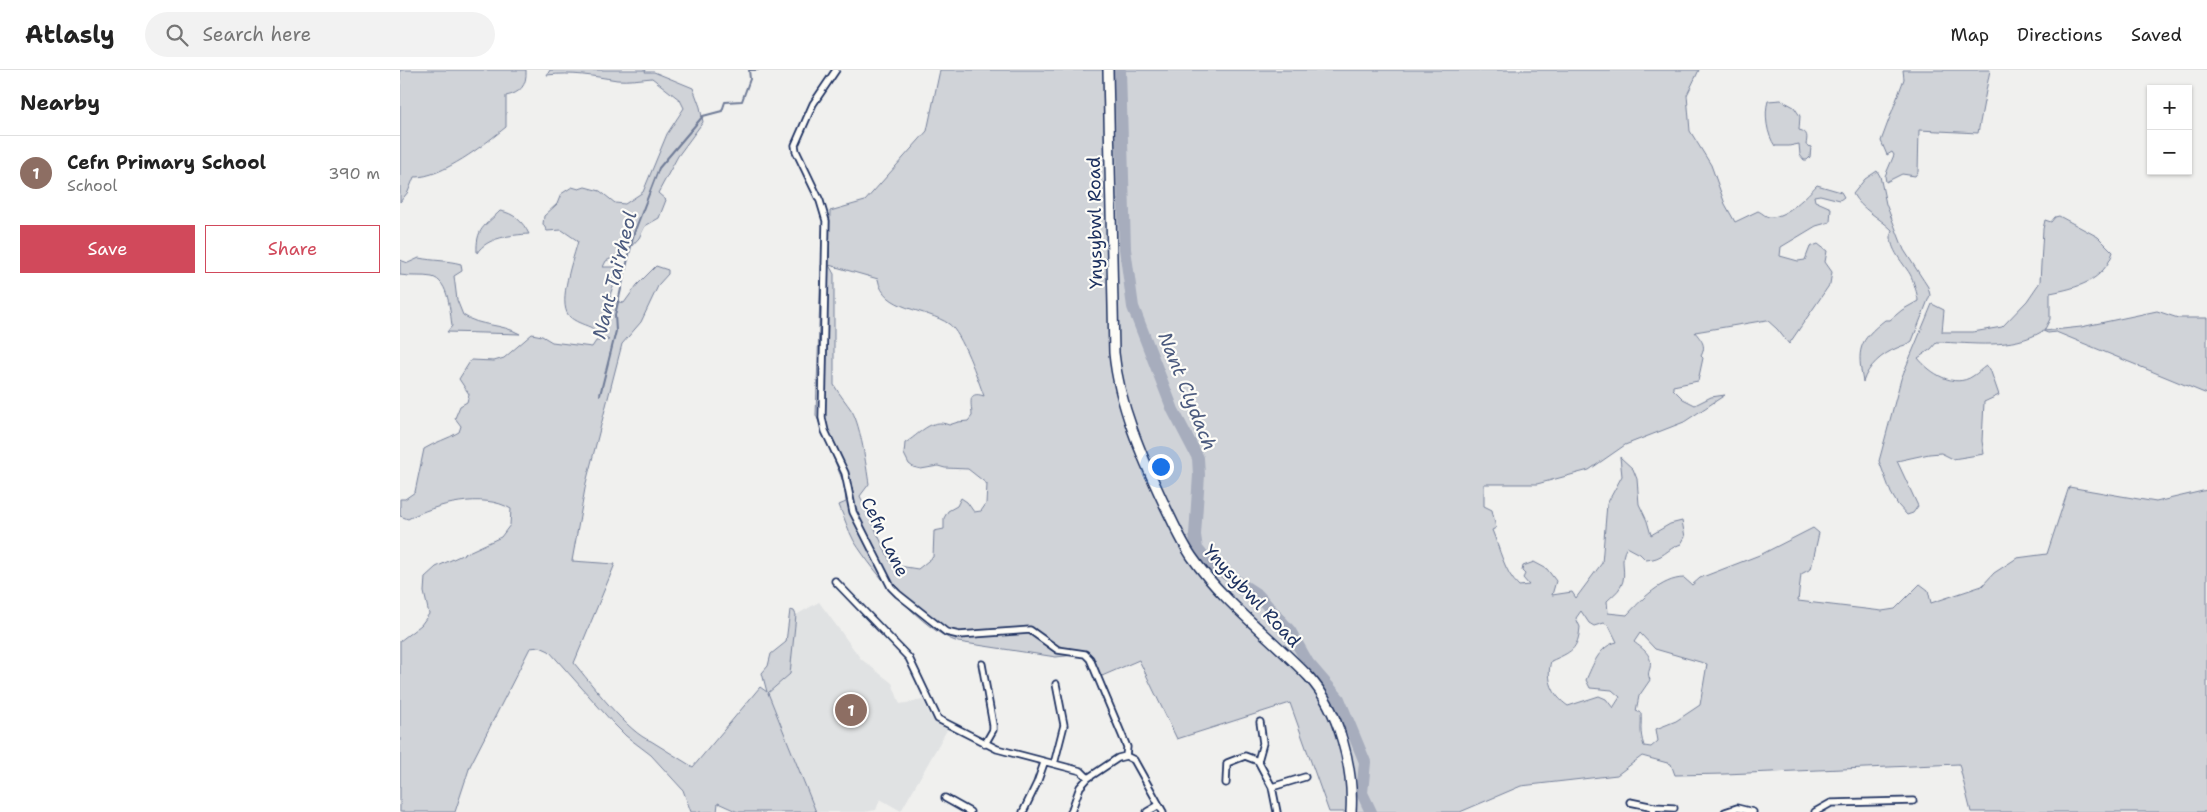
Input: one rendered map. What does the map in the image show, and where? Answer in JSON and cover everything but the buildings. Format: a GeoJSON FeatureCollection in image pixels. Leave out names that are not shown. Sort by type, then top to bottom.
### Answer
{"type":"FeatureCollection","features":[{"type":"Feature","properties":{"kind":"main road","name":"Ynysybwl Road"},"geometry":{"type":"LineString","coordinates":[[1108,70],[1116,375],[1143,458],[1180,538],[1192,558],[1266,636],[1310,678],[1327,705],[1348,762],[1352,788],[1351,812]]}},
{"type":"Feature","properties":{"kind":"street","name":"Cefn Lane"},"geometry":{"type":"LineString","coordinates":[[836,70],[813,104],[795,145],[796,151],[820,200],[826,221],[823,426],[845,473],[852,512],[891,587],[946,632],[959,635],[1030,630],[1058,650],[1085,654],[1090,659],[1127,747],[1126,756],[1134,760],[1163,812]]}},
{"type":"Feature","properties":{"kind":"street"},"geometry":{"type":"LineString","coordinates":[[835,581],[909,658],[938,719],[986,744],[1009,753],[1081,771],[1088,778]]}},
{"type":"Feature","properties":{"kind":"street"},"geometry":{"type":"LineString","coordinates":[[982,664],[994,725],[986,744]]}},
{"type":"Feature","properties":{"kind":"street"},"geometry":{"type":"LineString","coordinates":[[1054,764],[1064,725],[1056,684]]}},
{"type":"Feature","properties":{"kind":"street"},"geometry":{"type":"LineString","coordinates":[[1258,761],[1263,743],[1260,722]]}},
{"type":"Feature","properties":{"kind":"street"},"geometry":{"type":"LineString","coordinates":[[1071,812],[1080,787],[1088,778],[1118,758],[1126,756]]}},
{"type":"Feature","properties":{"kind":"street"},"geometry":{"type":"LineString","coordinates":[[1226,783],[1227,763],[1245,756],[1258,761],[1272,787],[1277,812]]}},
{"type":"Feature","properties":{"kind":"street"},"geometry":{"type":"LineString","coordinates":[[1023,812],[1037,783],[1044,762]]}},
{"type":"Feature","properties":{"kind":"street"},"geometry":{"type":"LineString","coordinates":[[1272,787],[1302,777],[1301,785]]}},
{"type":"Feature","properties":{"kind":"street"},"geometry":{"type":"LineString","coordinates":[[945,798],[970,812]]}},
{"type":"Feature","properties":{"kind":"street"},"geometry":{"type":"LineString","coordinates":[[1630,802],[1654,809],[1674,808]]}},
{"type":"Feature","properties":{"kind":"street"},"geometry":{"type":"LineString","coordinates":[[1815,812],[1832,802],[1913,802]]}},
{"type":"Feature","properties":{"kind":"street"},"geometry":{"type":"LineString","coordinates":[[1147,812],[1159,805]]}},
{"type":"Feature","properties":{"kind":"street"},"geometry":{"type":"LineString","coordinates":[[1725,812],[1737,808],[1753,812]]}},
{"type":"Feature","properties":{"kind":"shaded area"},"geometry":{"type":"Polygon","coordinates":[[[400,70],[526,70],[526,76],[524,84],[519,91],[506,96],[506,127],[463,159],[437,172],[414,177],[408,192],[400,202],[400,70]]]}},
{"type":"Feature","properties":{"kind":"shaded area"},"geometry":{"type":"Polygon","coordinates":[[[550,70],[646,70],[645,72],[654,72],[693,88],[703,122],[678,156],[658,193],[666,200],[659,218],[645,226],[639,238],[628,250],[606,261],[603,267],[617,267],[616,278],[610,296],[615,301],[624,303],[637,285],[656,266],[668,270],[668,274],[659,284],[641,322],[622,344],[586,483],[572,561],[615,564],[574,663],[632,729],[693,767],[760,687],[767,692],[762,673],[768,666],[771,654],[786,642],[790,610],[794,611],[796,615],[790,674],[768,693],[816,812],[738,812],[718,803],[717,812],[691,812],[683,790],[651,755],[626,736],[549,651],[540,647],[530,648],[470,766],[455,812],[400,812],[400,641],[421,625],[429,614],[424,592],[425,577],[436,567],[501,537],[510,525],[511,509],[487,501],[460,502],[432,509],[408,519],[400,516],[400,499],[405,499],[415,492],[424,449],[459,432],[461,426],[455,418],[460,406],[467,402],[469,394],[459,379],[471,360],[494,361],[504,358],[532,334],[542,336],[552,342],[592,347],[596,341],[609,340],[569,316],[565,301],[566,290],[578,241],[562,230],[547,231],[543,224],[544,216],[557,204],[561,194],[572,187],[579,189],[585,187],[600,191],[615,203],[625,204],[643,192],[667,134],[684,108],[680,100],[652,78],[621,80],[574,74],[547,75],[550,70]]]}},
{"type":"Feature","properties":{"kind":"shaded area"},"geometry":{"type":"Polygon","coordinates":[[[940,70],[1699,70],[1687,95],[1690,131],[1711,165],[1725,204],[1735,222],[1758,211],[1770,217],[1778,216],[1802,200],[1817,185],[1841,192],[1844,197],[1840,200],[1820,195],[1814,196],[1815,201],[1831,208],[1830,222],[1816,226],[1781,247],[1780,256],[1798,261],[1805,260],[1810,247],[1818,244],[1827,251],[1825,262],[1832,272],[1830,284],[1789,344],[1767,320],[1695,332],[1703,346],[1701,356],[1703,358],[1698,381],[1673,386],[1673,389],[1683,399],[1695,405],[1711,397],[1725,395],[1684,422],[1625,445],[1589,470],[1537,484],[1484,484],[1484,506],[1492,510],[1496,528],[1492,530],[1506,567],[1514,580],[1519,586],[1529,585],[1523,578],[1525,574],[1522,571],[1523,566],[1534,562],[1547,569],[1556,581],[1552,595],[1572,592],[1576,598],[1602,563],[1607,504],[1622,476],[1620,457],[1633,469],[1637,479],[1639,504],[1651,535],[1670,524],[1682,521],[1685,537],[1681,544],[1652,559],[1646,560],[1640,554],[1627,547],[1623,556],[1623,581],[1618,590],[1607,601],[1608,613],[1627,615],[1652,591],[1668,582],[1684,578],[1692,585],[1700,578],[1762,554],[1813,528],[1819,533],[1811,569],[1801,574],[1798,601],[1882,611],[1895,609],[1920,584],[1928,590],[1931,603],[1982,586],[1994,573],[2017,558],[2047,554],[2069,487],[2156,502],[2207,490],[2207,812],[1971,812],[1959,764],[1675,775],[1671,764],[1642,756],[1617,775],[1521,786],[1460,812],[1329,812],[1290,703],[1177,739],[1139,660],[1102,676],[1083,654],[1056,657],[958,642],[944,636],[915,614],[900,599],[874,569],[854,541],[839,505],[846,502],[844,484],[816,415],[821,265],[829,264],[830,211],[865,201],[927,131],[940,70]],[[829,265],[834,274],[834,385],[852,411],[861,436],[869,484],[860,496],[890,561],[899,566],[918,569],[933,557],[934,531],[944,529],[944,518],[948,511],[957,506],[961,498],[967,502],[974,512],[981,511],[986,504],[987,484],[968,469],[938,466],[921,469],[913,467],[909,464],[904,454],[905,443],[936,423],[949,425],[968,421],[972,416],[972,397],[975,395],[984,396],[964,347],[949,324],[897,303],[888,297],[878,279],[829,265]],[[1581,611],[1576,618],[1580,627],[1575,645],[1568,652],[1551,661],[1549,674],[1554,692],[1568,706],[1599,696],[1606,699],[1613,708],[1620,697],[1612,690],[1590,688],[1586,680],[1601,652],[1617,642],[1609,626],[1604,623],[1594,626],[1589,623],[1581,611]],[[1640,633],[1634,642],[1649,656],[1651,663],[1648,674],[1650,680],[1639,696],[1636,711],[1641,713],[1641,732],[1644,746],[1651,747],[1658,741],[1656,729],[1676,721],[1700,705],[1707,664],[1655,649],[1640,633]]]}},
{"type":"Feature","properties":{"kind":"shaded area"},"geometry":{"type":"Polygon","coordinates":[[[1903,70],[1990,70],[1978,133],[1919,130],[1918,172],[1915,176],[1902,174],[1886,182],[1885,176],[1894,155],[1892,152],[1887,155],[1881,141],[1904,79],[1903,70]]]}},
{"type":"Feature","properties":{"kind":"shaded area"},"geometry":{"type":"Polygon","coordinates":[[[1781,100],[1794,107],[1800,116],[1799,130],[1806,134],[1806,145],[1811,147],[1810,157],[1807,160],[1804,160],[1800,155],[1799,144],[1775,146],[1772,141],[1767,124],[1766,112],[1768,101],[1781,100]]]}},
{"type":"Feature","properties":{"kind":"shaded area"},"geometry":{"type":"Polygon","coordinates":[[[1877,171],[1880,176],[1886,204],[1904,250],[1928,287],[1930,295],[1912,341],[1881,357],[1868,371],[1863,382],[1860,354],[1869,334],[1885,320],[1890,320],[1902,310],[1918,301],[1911,276],[1893,248],[1892,230],[1866,209],[1853,194],[1865,179],[1877,171]]]}},
{"type":"Feature","properties":{"kind":"shaded area"},"geometry":{"type":"Polygon","coordinates":[[[500,211],[518,219],[529,234],[493,240],[477,253],[478,238],[482,229],[500,211]]]}},
{"type":"Feature","properties":{"kind":"shaded area"},"geometry":{"type":"Polygon","coordinates":[[[2059,216],[2098,237],[2113,252],[2103,270],[2088,282],[2070,289],[2050,293],[2050,319],[2044,331],[2081,327],[2157,311],[2178,318],[2207,318],[2207,394],[2056,332],[2048,333],[2043,331],[2031,337],[2005,343],[1937,342],[1918,358],[1923,364],[1936,374],[1958,381],[1966,380],[1986,366],[1990,369],[1999,395],[1984,402],[1982,441],[1984,454],[1953,459],[1941,453],[1897,461],[1918,506],[1913,513],[1907,515],[1891,493],[1879,461],[1901,379],[1932,304],[1944,310],[1942,332],[1973,332],[2002,327],[2027,301],[2040,282],[2045,220],[2051,222],[2055,217],[2059,216]]]}},
{"type":"Feature","properties":{"kind":"shaded area"},"geometry":{"type":"Polygon","coordinates":[[[419,258],[461,264],[462,271],[454,276],[457,300],[463,315],[476,321],[505,328],[520,334],[447,332],[452,326],[448,298],[442,284],[432,277],[400,275],[400,260],[408,263],[419,258]]]}},
{"type":"Feature","properties":{"kind":"shaded area"},"geometry":{"type":"Polygon","coordinates":[[[819,602],[861,659],[892,683],[900,704],[923,700],[931,717],[947,730],[901,811],[880,799],[876,810],[865,812],[816,812],[768,693],[789,674],[796,615],[819,602]]]}},
{"type":"Feature","properties":{"kind":"waterway","name":"Nant Tai'rheol"},"geometry":{"type":"LineString","coordinates":[[600,395],[616,331],[615,315],[634,233],[659,168],[703,116],[722,111],[725,102],[742,101],[750,79],[749,70],[758,70]]}},
{"type":"Feature","properties":{"kind":"waterway","name":"Nant Clydach"},"geometry":{"type":"LineString","coordinates":[[1120,70],[1125,249],[1133,307],[1173,410],[1198,458],[1199,475],[1195,535],[1197,549],[1209,563],[1258,595],[1290,631],[1308,663],[1339,699],[1365,762],[1362,793],[1371,812]]}},
{"type":"Feature","properties":{"kind":"place","name":"Cefn Primary School"},"geometry":{"type":"Point","coordinates":[851,710]}}]}
